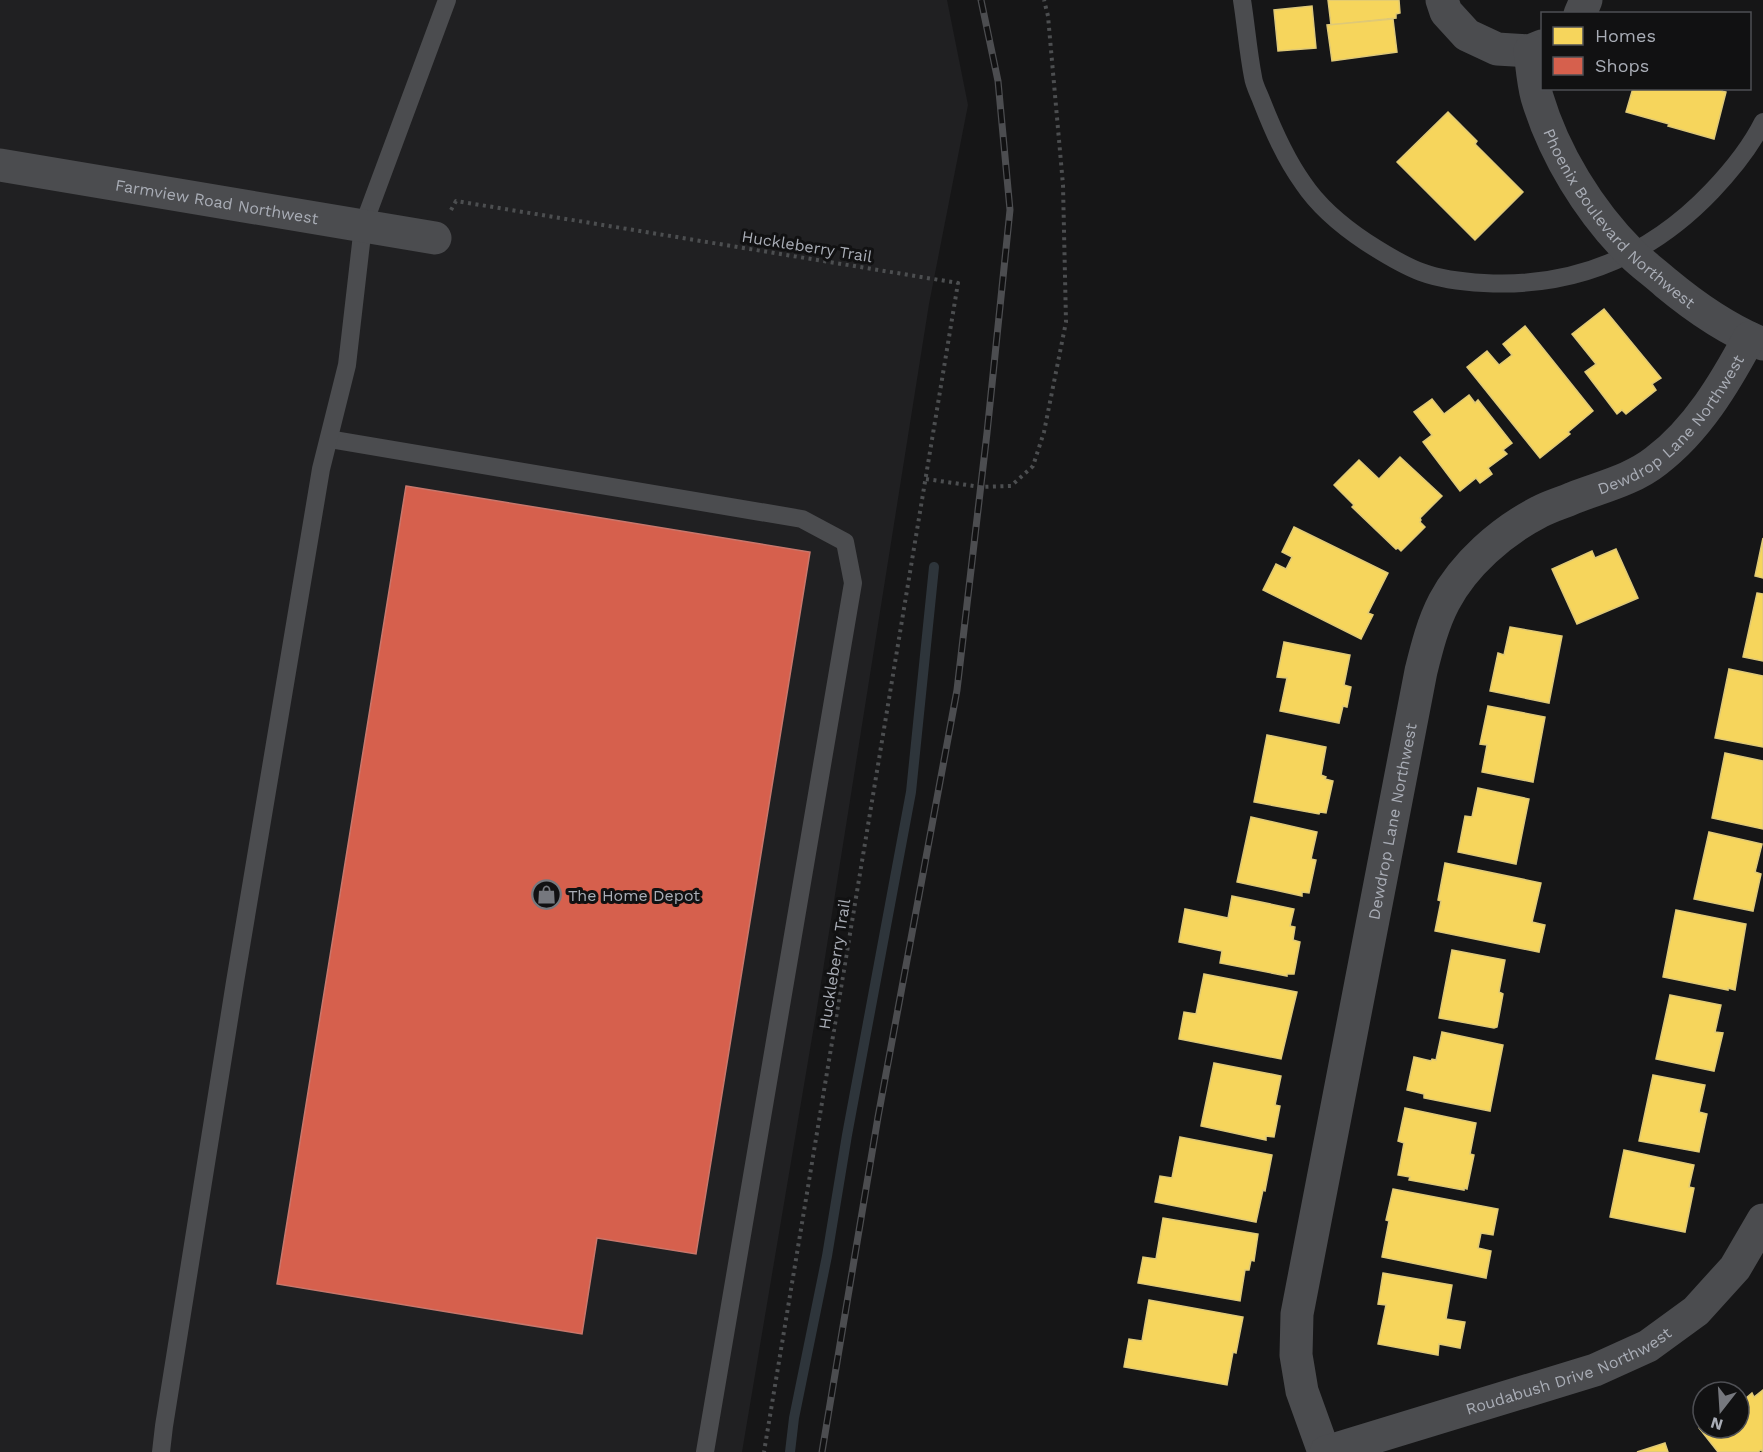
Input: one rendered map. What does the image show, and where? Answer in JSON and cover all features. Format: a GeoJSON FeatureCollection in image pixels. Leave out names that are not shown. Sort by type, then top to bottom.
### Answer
{"type":"FeatureCollection","features":[{"type":"Feature","properties":{"kind":"street","name":"Phoenix Boulevard Northwest"},"geometry":{"type":"LineString","coordinates":[[1442,0],[1446,12],[1467,36],[1497,49],[1536,48],[1536,95],[1550,132],[1597,214],[1632,254],[1697,309],[1756,341]]}},
{"type":"Feature","properties":{"kind":"street","name":"Farmview Road Northwest"},"geometry":{"type":"LineString","coordinates":[[0,165],[435,238]]}},
{"type":"Feature","properties":{"kind":"street","name":"Dewdrop Lane Northwest"},"geometry":{"type":"LineString","coordinates":[[1325,1452],[1302,1391],[1296,1355],[1297,1314],[1421,671],[1430,637],[1444,602],[1463,573],[1512,528],[1540,511],[1620,481],[1655,462],[1684,436],[1756,341]]}},
{"type":"Feature","properties":{"kind":"street","name":"Roudabush Drive Northwest"},"geometry":{"type":"LineString","coordinates":[[1325,1452],[1595,1370],[1648,1346],[1696,1311],[1736,1268],[1763,1220]]}},
{"type":"Feature","properties":{"kind":"lane"},"geometry":{"type":"LineString","coordinates":[[161,1452],[235,982],[321,469],[347,365],[363,226],[447,0]]}},
{"type":"Feature","properties":{"kind":"lane"},"geometry":{"type":"LineString","coordinates":[[1242,0],[1253,79],[1276,137],[1303,184],[1340,224],[1380,252],[1422,273],[1466,282],[1512,284],[1555,280],[1595,269],[1632,254],[1668,231],[1698,205],[1734,166],[1754,140],[1763,122]]}},
{"type":"Feature","properties":{"kind":"lane"},"geometry":{"type":"LineString","coordinates":[[328,439],[802,519],[845,542],[853,583],[705,1452]]}},
{"type":"Feature","properties":{"kind":"path"},"geometry":{"type":"LineString","coordinates":[[926,479],[981,487],[1011,486],[1033,466],[1044,432],[1066,322],[1063,185],[1044,0]]}},
{"type":"Feature","properties":{"kind":"path","name":"Huckleberry Trail"},"geometry":{"type":"LineString","coordinates":[[456,201],[958,283],[764,1452]]}},
{"type":"Feature","properties":{"kind":"shaded area"},"geometry":{"type":"Polygon","coordinates":[[[0,0],[947,0],[968,105],[929,304],[817,1008],[742,1452],[0,1452],[0,0]]]}},
{"type":"Feature","properties":{"kind":"building: Homes"},"geometry":{"type":"Polygon","coordinates":[[[1328,0],[1399,0],[1400,13],[1396,14],[1396,18],[1331,25],[1328,0]]]}},
{"type":"Feature","properties":{"kind":"building: Homes"},"geometry":{"type":"Polygon","coordinates":[[[1312,6],[1316,48],[1278,51],[1274,10],[1312,6]]]}},
{"type":"Feature","properties":{"kind":"building: Homes"},"geometry":{"type":"Polygon","coordinates":[[[1393,19],[1397,52],[1332,61],[1327,25],[1393,19]]]}},
{"type":"Feature","properties":{"kind":"building: Homes"},"geometry":{"type":"Polygon","coordinates":[[[1632,90],[1722,90],[1726,92],[1714,139],[1626,112],[1632,90]]]}},
{"type":"Feature","properties":{"kind":"building: Homes"},"geometry":{"type":"Polygon","coordinates":[[[1448,112],[1477,141],[1475,144],[1523,192],[1475,240],[1397,162],[1448,112]]]}},
{"type":"Feature","properties":{"kind":"building: Homes"},"geometry":{"type":"Polygon","coordinates":[[[1604,309],[1661,378],[1652,384],[1656,390],[1626,414],[1622,410],[1617,414],[1585,372],[1596,364],[1572,334],[1604,309]]]}},
{"type":"Feature","properties":{"kind":"building: Homes"},"geometry":{"type":"Polygon","coordinates":[[[1525,326],[1593,411],[1568,432],[1570,434],[1540,458],[1467,367],[1487,351],[1499,365],[1512,355],[1503,344],[1525,326]]]}},
{"type":"Feature","properties":{"kind":"building: Homes"},"geometry":{"type":"Polygon","coordinates":[[[1469,395],[1475,403],[1478,400],[1512,443],[1503,450],[1507,454],[1488,468],[1492,474],[1480,483],[1476,478],[1460,491],[1423,442],[1432,435],[1414,412],[1432,399],[1444,414],[1469,395]]]}},
{"type":"Feature","properties":{"kind":"building: Homes"},"geometry":{"type":"Polygon","coordinates":[[[1400,457],[1442,496],[1420,518],[1420,522],[1425,527],[1401,551],[1396,549],[1352,507],[1354,505],[1334,485],[1359,460],[1379,479],[1400,457]]]}},
{"type":"Feature","properties":{"kind":"building: Homes"},"geometry":{"type":"Polygon","coordinates":[[[1294,527],[1388,573],[1368,613],[1373,615],[1361,639],[1263,590],[1276,564],[1286,569],[1292,557],[1282,552],[1294,527]]]}},
{"type":"Feature","properties":{"kind":"building: Homes"},"geometry":{"type":"Polygon","coordinates":[[[1763,538],[1763,578],[1755,576],[1763,538]]]}},
{"type":"Feature","properties":{"kind":"building: Homes"},"geometry":{"type":"Polygon","coordinates":[[[1616,549],[1638,598],[1577,624],[1552,569],[1592,551],[1595,558],[1616,549]]]}},
{"type":"Feature","properties":{"kind":"building: Homes"},"geometry":{"type":"Polygon","coordinates":[[[1757,593],[1763,594],[1763,661],[1743,657],[1757,593]]]}},
{"type":"Feature","properties":{"kind":"building: Homes"},"geometry":{"type":"Polygon","coordinates":[[[1510,627],[1562,636],[1549,703],[1490,691],[1498,653],[1504,655],[1510,627]]]}},
{"type":"Feature","properties":{"kind":"building: Homes"},"geometry":{"type":"Polygon","coordinates":[[[1284,642],[1350,655],[1344,685],[1351,687],[1347,707],[1343,706],[1339,723],[1280,711],[1287,678],[1277,677],[1284,642]]]}},
{"type":"Feature","properties":{"kind":"building: Homes"},"geometry":{"type":"Polygon","coordinates":[[[1729,669],[1763,676],[1763,747],[1715,738],[1729,669]]]}},
{"type":"Feature","properties":{"kind":"building: Homes"},"geometry":{"type":"Polygon","coordinates":[[[1488,706],[1545,717],[1533,782],[1482,772],[1487,745],[1480,744],[1488,706]]]}},
{"type":"Feature","properties":{"kind":"building: Homes"},"geometry":{"type":"Polygon","coordinates":[[[1267,735],[1326,747],[1321,775],[1333,781],[1326,813],[1320,812],[1319,814],[1254,802],[1267,735]]]}},
{"type":"Feature","properties":{"kind":"building: Homes"},"geometry":{"type":"Polygon","coordinates":[[[1725,753],[1763,761],[1763,829],[1712,818],[1725,753]]]}},
{"type":"Feature","properties":{"kind":"building: Homes"},"geometry":{"type":"Polygon","coordinates":[[[1478,788],[1529,799],[1516,864],[1458,852],[1465,816],[1472,817],[1478,788]]]}},
{"type":"Feature","properties":{"kind":"building: Homes"},"geometry":{"type":"Polygon","coordinates":[[[1251,817],[1317,832],[1311,859],[1316,860],[1309,893],[1302,892],[1302,896],[1237,882],[1251,817]]]}},
{"type":"Feature","properties":{"kind":"building: Homes"},"geometry":{"type":"Polygon","coordinates":[[[1709,832],[1762,844],[1755,872],[1761,874],[1753,911],[1694,899],[1709,832]]]}},
{"type":"Feature","properties":{"kind":"building: Homes"},"geometry":{"type":"Polygon","coordinates":[[[1445,863],[1541,883],[1532,922],[1545,925],[1539,952],[1435,931],[1445,863]]]}},
{"type":"Feature","properties":{"kind":"building: Homes"},"geometry":{"type":"Polygon","coordinates":[[[1232,896],[1294,909],[1290,926],[1295,927],[1293,940],[1300,942],[1294,974],[1287,974],[1287,976],[1220,963],[1222,951],[1179,942],[1185,909],[1228,918],[1232,896]]]}},
{"type":"Feature","properties":{"kind":"building: Homes"},"geometry":{"type":"Polygon","coordinates":[[[1676,910],[1746,924],[1735,990],[1663,977],[1676,910]]]}},
{"type":"Feature","properties":{"kind":"building: Homes"},"geometry":{"type":"Polygon","coordinates":[[[1452,950],[1505,960],[1499,992],[1503,994],[1497,1027],[1439,1018],[1452,950]]]}},
{"type":"Feature","properties":{"kind":"building: Homes"},"geometry":{"type":"Polygon","coordinates":[[[1204,974],[1297,992],[1281,1059],[1179,1039],[1184,1012],[1196,1014],[1204,974]]]}},
{"type":"Feature","properties":{"kind":"building: Homes"},"geometry":{"type":"Polygon","coordinates":[[[1670,995],[1721,1005],[1715,1032],[1723,1033],[1714,1071],[1656,1059],[1670,995]]]}},
{"type":"Feature","properties":{"kind":"building: Homes"},"geometry":{"type":"Polygon","coordinates":[[[1442,1032],[1503,1045],[1490,1111],[1424,1098],[1424,1094],[1407,1090],[1414,1057],[1436,1060],[1442,1032]]]}},
{"type":"Feature","properties":{"kind":"building: Homes"},"geometry":{"type":"Polygon","coordinates":[[[1214,1063],[1281,1076],[1275,1105],[1280,1106],[1274,1137],[1266,1136],[1266,1140],[1201,1126],[1214,1063]]]}},
{"type":"Feature","properties":{"kind":"building: Homes"},"geometry":{"type":"Polygon","coordinates":[[[1653,1075],[1705,1085],[1699,1112],[1707,1114],[1699,1152],[1639,1141],[1653,1075]]]}},
{"type":"Feature","properties":{"kind":"building: Homes"},"geometry":{"type":"Polygon","coordinates":[[[1405,1108],[1476,1123],[1470,1154],[1474,1155],[1467,1189],[1409,1180],[1410,1177],[1398,1175],[1404,1143],[1398,1141],[1405,1108]]]}},
{"type":"Feature","properties":{"kind":"building: Homes"},"geometry":{"type":"Polygon","coordinates":[[[1180,1137],[1272,1155],[1256,1222],[1155,1202],[1160,1176],[1172,1178],[1180,1137]]]}},
{"type":"Feature","properties":{"kind":"building: Homes"},"geometry":{"type":"Polygon","coordinates":[[[1624,1150],[1694,1165],[1689,1187],[1694,1188],[1685,1232],[1610,1217],[1624,1150]]]}},
{"type":"Feature","properties":{"kind":"building: Homes"},"geometry":{"type":"Polygon","coordinates":[[[1393,1189],[1498,1209],[1493,1235],[1481,1233],[1478,1248],[1491,1251],[1486,1278],[1382,1257],[1389,1221],[1386,1220],[1393,1189]]]}},
{"type":"Feature","properties":{"kind":"building: Homes"},"geometry":{"type":"Polygon","coordinates":[[[1163,1218],[1258,1234],[1254,1261],[1251,1260],[1249,1270],[1245,1270],[1240,1301],[1138,1283],[1143,1257],[1156,1259],[1163,1218]]]}},
{"type":"Feature","properties":{"kind":"building: Homes"},"geometry":{"type":"Polygon","coordinates":[[[1383,1273],[1452,1285],[1446,1319],[1465,1322],[1460,1348],[1439,1344],[1438,1355],[1378,1344],[1386,1305],[1378,1304],[1383,1273]]]}},
{"type":"Feature","properties":{"kind":"building: Homes"},"geometry":{"type":"Polygon","coordinates":[[[1149,1300],[1243,1317],[1227,1385],[1124,1367],[1129,1339],[1142,1341],[1149,1300]]]}},
{"type":"Feature","properties":{"kind":"building: Homes"},"geometry":{"type":"Polygon","coordinates":[[[1763,1390],[1763,1452],[1761,1450],[1758,1452],[1718,1452],[1708,1440],[1751,1440],[1752,1393],[1754,1397],[1763,1390]]]}},
{"type":"Feature","properties":{"kind":"building: Homes"},"geometry":{"type":"Polygon","coordinates":[[[1665,1443],[1668,1452],[1637,1452],[1665,1443]]]}},
{"type":"Feature","properties":{"kind":"building: Shops","name":"The Home Depot"},"geometry":{"type":"Polygon","coordinates":[[[406,486],[810,552],[696,1254],[597,1238],[582,1334],[277,1284],[406,486]]]}},
{"type":"Feature","properties":{"kind":"waterway"},"geometry":{"type":"LineString","coordinates":[[790,1452],[794,1418],[827,1256],[847,1135],[911,792],[934,567]]}},
{"type":"Feature","properties":{"kind":"railway"},"geometry":{"type":"LineString","coordinates":[[822,1452],[878,1117],[957,690],[987,433],[1010,210],[998,81],[981,0]]}},
{"type":"Feature","properties":{"kind":"place","name":"The Home Depot"},"geometry":{"type":"Point","coordinates":[547,895]}}]}
